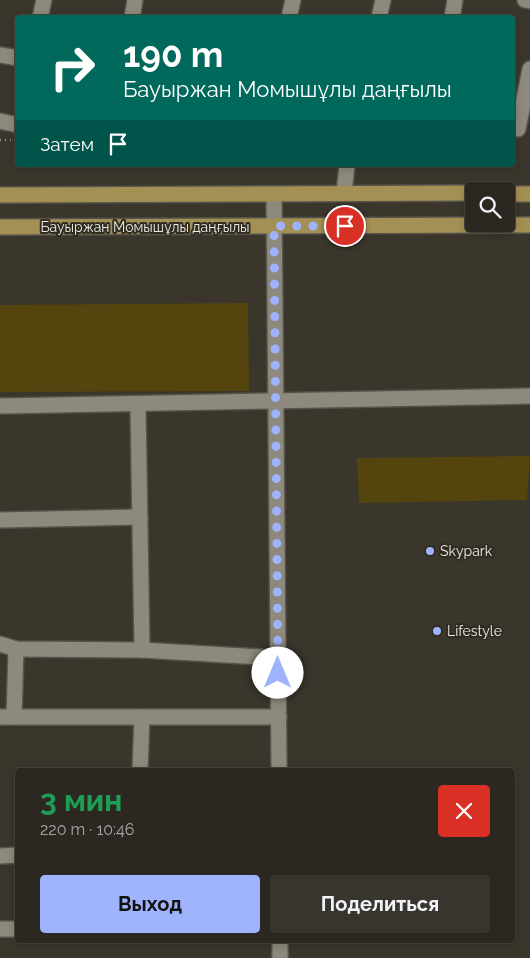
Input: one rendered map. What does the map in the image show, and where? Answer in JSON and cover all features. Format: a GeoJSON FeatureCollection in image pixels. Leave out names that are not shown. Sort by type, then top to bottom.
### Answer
{"type":"FeatureCollection","features":[{"type":"Feature","properties":{"kind":"main road"},"geometry":{"type":"LineString","coordinates":[[0,195],[465,194]]}},
{"type":"Feature","properties":{"kind":"main road"},"geometry":{"type":"LineString","coordinates":[[515,194],[530,194]]}},
{"type":"Feature","properties":{"kind":"main road","name":"Бауыржан Момышұлы даңғылы"},"geometry":{"type":"LineString","coordinates":[[0,227],[530,225]]}},
{"type":"Feature","properties":{"kind":"street"},"geometry":{"type":"LineString","coordinates":[[41,15],[44,0]]}},
{"type":"Feature","properties":{"kind":"street"},"geometry":{"type":"LineString","coordinates":[[132,15],[135,0]]}},
{"type":"Feature","properties":{"kind":"street"},"geometry":{"type":"LineString","coordinates":[[290,15],[293,0]]}},
{"type":"Feature","properties":{"kind":"street"},"geometry":{"type":"LineString","coordinates":[[379,15],[383,0]]}},
{"type":"Feature","properties":{"kind":"street"},"geometry":{"type":"LineString","coordinates":[[452,15],[455,0]]}},
{"type":"Feature","properties":{"kind":"street"},"geometry":{"type":"LineString","coordinates":[[525,0],[530,1]]}},
{"type":"Feature","properties":{"kind":"street"},"geometry":{"type":"LineString","coordinates":[[0,55],[15,58]]}},
{"type":"Feature","properties":{"kind":"street"},"geometry":{"type":"LineString","coordinates":[[518,129],[530,68]]}},
{"type":"Feature","properties":{"kind":"street"},"geometry":{"type":"LineString","coordinates":[[0,121],[15,124]]}},
{"type":"Feature","properties":{"kind":"street"},"geometry":{"type":"LineString","coordinates":[[344,193],[347,167]]}},
{"type":"Feature","properties":{"kind":"street"},"geometry":{"type":"LineString","coordinates":[[274,195],[279,768]]}},
{"type":"Feature","properties":{"kind":"street"},"geometry":{"type":"LineString","coordinates":[[0,406],[138,405],[530,396]]}},
{"type":"Feature","properties":{"kind":"street"},"geometry":{"type":"LineString","coordinates":[[138,405],[142,650]]}},
{"type":"Feature","properties":{"kind":"street"},"geometry":{"type":"LineString","coordinates":[[0,520],[140,517]]}},
{"type":"Feature","properties":{"kind":"street"},"geometry":{"type":"LineString","coordinates":[[0,644],[16,648],[142,650],[278,658]]}},
{"type":"Feature","properties":{"kind":"street"},"geometry":{"type":"LineString","coordinates":[[16,648],[7,717],[279,717]]}},
{"type":"Feature","properties":{"kind":"street"},"geometry":{"type":"LineString","coordinates":[[140,768],[142,717]]}},
{"type":"Feature","properties":{"kind":"street"},"geometry":{"type":"LineString","coordinates":[[0,856],[15,855]]}},
{"type":"Feature","properties":{"kind":"street"},"geometry":{"type":"LineString","coordinates":[[0,929],[15,929]]}},
{"type":"Feature","properties":{"kind":"street"},"geometry":{"type":"LineString","coordinates":[[280,943],[280,958]]}},
{"type":"Feature","properties":{"kind":"path"},"geometry":{"type":"LineString","coordinates":[[0,140],[15,140]]}},
{"type":"Feature","properties":{"kind":"shaded area"},"geometry":{"type":"Polygon","coordinates":[[[248,303],[249,391],[0,392],[0,305],[248,303]]]}},
{"type":"Feature","properties":{"kind":"shaded area"},"geometry":{"type":"Polygon","coordinates":[[[530,456],[527,500],[359,503],[357,458],[530,456]]]}},
{"type":"Feature","properties":{"kind":"place","name":"Skypark"},"geometry":{"type":"Point","coordinates":[430,551]}},
{"type":"Feature","properties":{"kind":"place","name":"Lifestyle"},"geometry":{"type":"Point","coordinates":[437,631]}},
{"type":"Feature","properties":{"kind":"route"},"geometry":{"type":"LineString","coordinates":[[278,673],[274,226],[345,226]]}}]}
